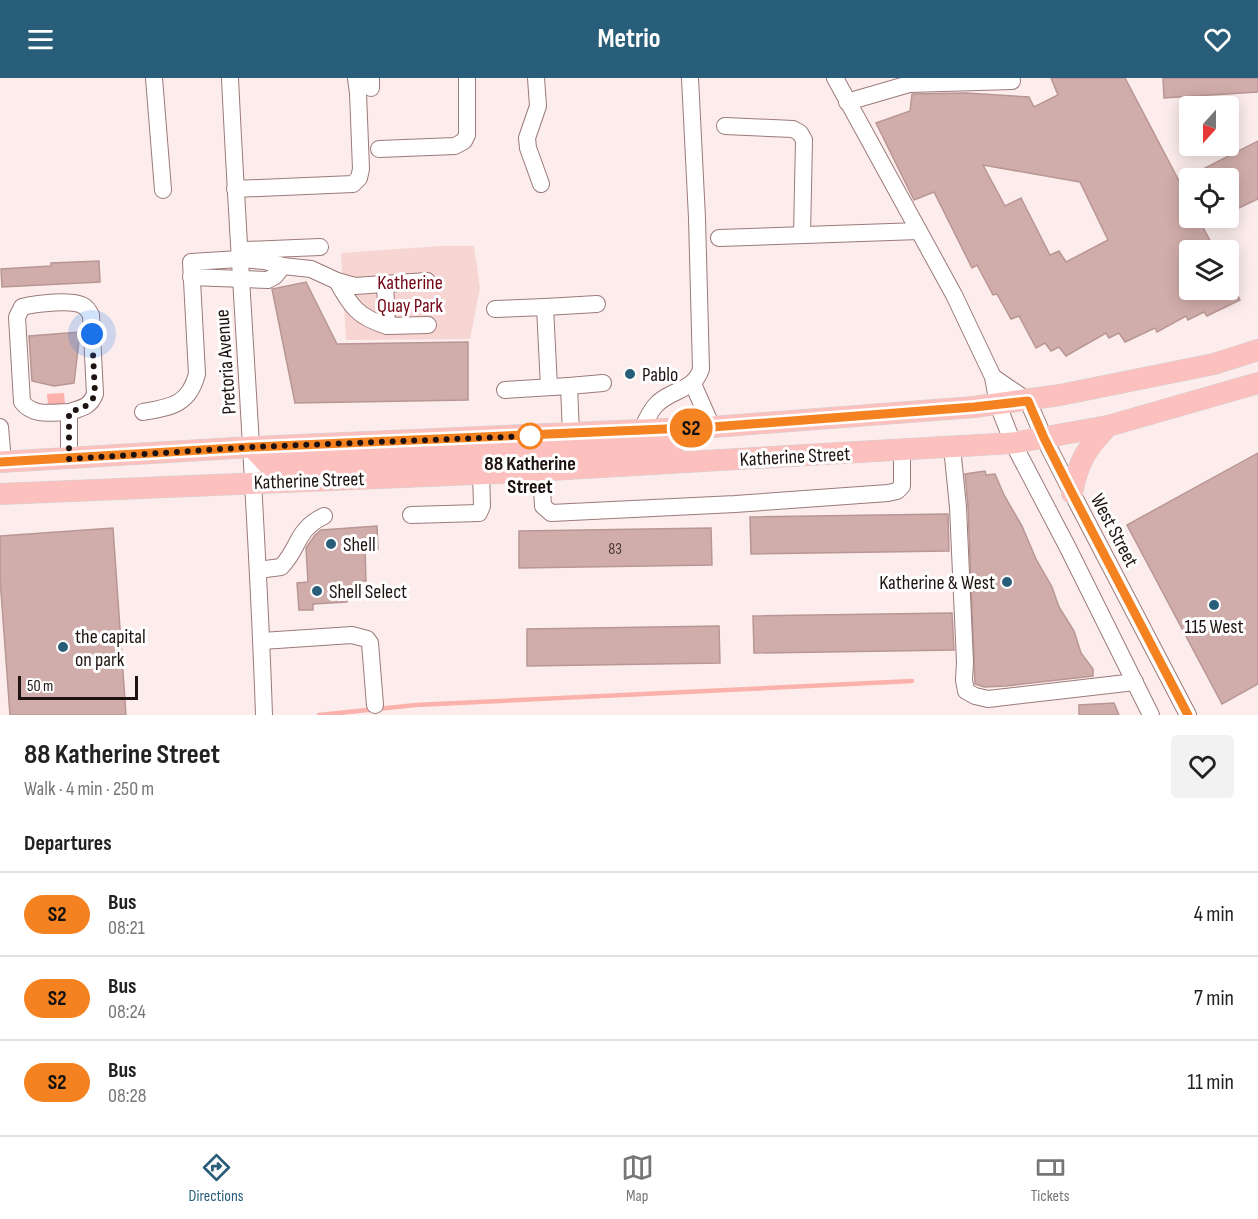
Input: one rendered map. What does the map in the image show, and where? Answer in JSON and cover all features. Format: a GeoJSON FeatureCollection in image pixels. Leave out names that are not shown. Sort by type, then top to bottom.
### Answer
{"type":"FeatureCollection","features":[{"type":"Feature","properties":{"kind":"main road","name":"Katherine Street"},"geometry":{"type":"LineString","coordinates":[[1,468],[69,459],[252,447],[641,431],[998,405],[1214,364],[1258,350]]}},
{"type":"Feature","properties":{"kind":"main road","name":"Katherine Street"},"geometry":{"type":"LineString","coordinates":[[0,494],[541,470],[1013,443],[1108,426],[1258,383]]}},
{"type":"Feature","properties":{"kind":"main road"},"geometry":{"type":"LineString","coordinates":[[1072,493],[1082,456],[1108,426]]}},
{"type":"Feature","properties":{"kind":"main road"},"geometry":{"type":"LineString","coordinates":[[252,447],[266,462],[275,465],[927,438],[985,438],[1013,443]]}},
{"type":"Feature","properties":{"kind":"main road"},"geometry":{"type":"LineString","coordinates":[[1,468],[210,471],[254,482]]}},
{"type":"Feature","properties":{"kind":"street"},"geometry":{"type":"LineString","coordinates":[[154,78],[163,190]]}},
{"type":"Feature","properties":{"kind":"street","name":"Pretoria Avenue"},"geometry":{"type":"LineString","coordinates":[[230,78],[240,278],[254,482],[264,715]]}},
{"type":"Feature","properties":{"kind":"street"},"geometry":{"type":"LineString","coordinates":[[235,189],[353,184],[359,178],[361,169],[356,78]]}},
{"type":"Feature","properties":{"kind":"street"},"geometry":{"type":"LineString","coordinates":[[380,149],[455,146],[464,141],[467,135],[467,78]]}},
{"type":"Feature","properties":{"kind":"street"},"geometry":{"type":"LineString","coordinates":[[536,78],[538,106],[527,138],[541,184]]}},
{"type":"Feature","properties":{"kind":"street"},"geometry":{"type":"LineString","coordinates":[[641,431],[655,406],[667,396],[693,384],[699,377],[702,355],[690,78]]}},
{"type":"Feature","properties":{"kind":"street"},"geometry":{"type":"LineString","coordinates":[[835,78],[954,295],[993,377],[998,405],[1013,443],[1151,715]]}},
{"type":"Feature","properties":{"kind":"street"},"geometry":{"type":"LineString","coordinates":[[847,102],[909,84],[1012,81]]}},
{"type":"Feature","properties":{"kind":"street"},"geometry":{"type":"LineString","coordinates":[[725,126],[793,129],[800,133],[804,140],[802,235]]}},
{"type":"Feature","properties":{"kind":"street"},"geometry":{"type":"LineString","coordinates":[[719,238],[919,231]]}},
{"type":"Feature","properties":{"kind":"street"},"geometry":{"type":"LineString","coordinates":[[190,270],[239,255],[320,247]]}},
{"type":"Feature","properties":{"kind":"street"},"geometry":{"type":"LineString","coordinates":[[239,255],[283,266],[311,268],[337,281],[355,286],[427,281]]}},
{"type":"Feature","properties":{"kind":"street"},"geometry":{"type":"LineString","coordinates":[[190,270],[268,280],[275,276],[283,266]]}},
{"type":"Feature","properties":{"kind":"street"},"geometry":{"type":"LineString","coordinates":[[143,412],[168,408],[179,403],[195,382],[190,270]]}},
{"type":"Feature","properties":{"kind":"street"},"geometry":{"type":"LineString","coordinates":[[337,281],[352,308],[371,321],[387,326],[428,325]]}},
{"type":"Feature","properties":{"kind":"street"},"geometry":{"type":"LineString","coordinates":[[385,284],[387,326]]}},
{"type":"Feature","properties":{"kind":"street"},"geometry":{"type":"LineString","coordinates":[[75,303],[85,306],[91,315],[95,394],[92,402],[86,407],[69,412],[36,412],[28,410],[22,402],[17,317],[22,308],[32,304],[75,303]]}},
{"type":"Feature","properties":{"kind":"street"},"geometry":{"type":"LineString","coordinates":[[495,309],[597,304]]}},
{"type":"Feature","properties":{"kind":"street"},"geometry":{"type":"LineString","coordinates":[[545,307],[549,387]]}},
{"type":"Feature","properties":{"kind":"street"},"geometry":{"type":"LineString","coordinates":[[993,377],[1028,401]]}},
{"type":"Feature","properties":{"kind":"street"},"geometry":{"type":"LineString","coordinates":[[505,390],[603,383]]}},
{"type":"Feature","properties":{"kind":"street"},"geometry":{"type":"LineString","coordinates":[[693,384],[712,427]]}},
{"type":"Feature","properties":{"kind":"street"},"geometry":{"type":"LineString","coordinates":[[569,386],[571,434]]}},
{"type":"Feature","properties":{"kind":"street","name":"West Street"},"geometry":{"type":"LineString","coordinates":[[1028,401],[1072,493],[1188,715]]}},
{"type":"Feature","properties":{"kind":"street"},"geometry":{"type":"LineString","coordinates":[[69,412],[69,459]]}},
{"type":"Feature","properties":{"kind":"street"},"geometry":{"type":"LineString","coordinates":[[0,427],[1,468]]}},
{"type":"Feature","properties":{"kind":"street"},"geometry":{"type":"LineString","coordinates":[[952,447],[958,507],[966,691],[987,699],[1135,682]]}},
{"type":"Feature","properties":{"kind":"street"},"geometry":{"type":"LineString","coordinates":[[541,470],[543,506],[551,513],[735,504],[897,491],[902,486],[902,450]]}},
{"type":"Feature","properties":{"kind":"street"},"geometry":{"type":"LineString","coordinates":[[411,515],[479,513],[482,506],[481,473]]}},
{"type":"Feature","properties":{"kind":"street"},"geometry":{"type":"LineString","coordinates":[[258,570],[281,567],[305,528],[324,516]]}},
{"type":"Feature","properties":{"kind":"street"},"geometry":{"type":"LineString","coordinates":[[262,641],[352,635],[367,639],[370,643],[375,705]]}},
{"type":"Feature","properties":{"kind":"green space","name":"Katherine Quay Park"},"geometry":{"type":"Polygon","coordinates":[[[474,246],[480,288],[470,339],[346,340],[341,253],[474,246]]]}},
{"type":"Feature","properties":{"kind":"shaded area"},"geometry":{"type":"Polygon","coordinates":[[[64,393],[65,404],[48,405],[47,394],[64,393]]]}},
{"type":"Feature","properties":{"kind":"building"},"geometry":{"type":"Polygon","coordinates":[[[1051,78],[1125,78],[1179,181],[1179,228],[1203,228],[1210,240],[1179,240],[1179,300],[1239,300],[1239,298],[1240,300],[1207,316],[1204,312],[1188,320],[1186,316],[1157,332],[1155,328],[1125,342],[1119,333],[1109,338],[1106,333],[1066,356],[1059,347],[1051,351],[1045,343],[1036,348],[1019,316],[1011,319],[997,294],[993,295],[977,265],[972,268],[934,192],[914,200],[876,123],[910,111],[912,94],[966,93],[1029,97],[1034,107],[1058,95],[1051,78]],[[983,165],[1005,206],[1021,198],[1050,255],[1059,251],[1066,262],[1108,240],[1080,182],[983,165]]]}},
{"type":"Feature","properties":{"kind":"building"},"geometry":{"type":"Polygon","coordinates":[[[1163,78],[1258,78],[1258,92],[1164,98],[1163,78]]]}},
{"type":"Feature","properties":{"kind":"building"},"geometry":{"type":"Polygon","coordinates":[[[1258,141],[1258,199],[1239,208],[1239,168],[1205,168],[1229,156],[1239,156],[1239,151],[1258,141]]]}},
{"type":"Feature","properties":{"kind":"building"},"geometry":{"type":"Polygon","coordinates":[[[99,261],[100,282],[2,287],[1,269],[51,266],[51,263],[99,261]]]}},
{"type":"Feature","properties":{"kind":"building"},"geometry":{"type":"Polygon","coordinates":[[[306,282],[337,344],[468,342],[468,400],[295,403],[272,289],[306,282]]]}},
{"type":"Feature","properties":{"kind":"building"},"geometry":{"type":"Polygon","coordinates":[[[80,332],[74,383],[54,386],[32,381],[29,336],[80,332]]]}},
{"type":"Feature","properties":{"kind":"building","name":"115 West"},"geometry":{"type":"Polygon","coordinates":[[[1258,453],[1258,684],[1222,704],[1127,525],[1258,453]]]}},
{"type":"Feature","properties":{"kind":"building","name":"Katherine & West"},"geometry":{"type":"Polygon","coordinates":[[[985,471],[986,475],[995,474],[1052,587],[1059,607],[1074,631],[1081,653],[1093,669],[1093,676],[1006,686],[984,687],[975,684],[965,474],[985,471]]]}},
{"type":"Feature","properties":{"kind":"building"},"geometry":{"type":"Polygon","coordinates":[[[948,514],[949,551],[751,554],[750,517],[948,514]]]}},
{"type":"Feature","properties":{"kind":"building"},"geometry":{"type":"Polygon","coordinates":[[[377,526],[378,549],[365,550],[366,581],[362,581],[361,595],[347,596],[347,602],[313,604],[313,610],[299,610],[297,583],[308,582],[306,548],[315,535],[321,530],[377,526]]]}},
{"type":"Feature","properties":{"kind":"building","name":"the capital on park"},"geometry":{"type":"Polygon","coordinates":[[[113,528],[126,715],[10,715],[0,578],[0,536],[113,528]]]}},
{"type":"Feature","properties":{"kind":"building"},"geometry":{"type":"Polygon","coordinates":[[[711,528],[712,565],[519,568],[519,531],[711,528]]]}},
{"type":"Feature","properties":{"kind":"building"},"geometry":{"type":"Polygon","coordinates":[[[952,613],[954,650],[754,653],[753,616],[952,613]]]}},
{"type":"Feature","properties":{"kind":"building"},"geometry":{"type":"Polygon","coordinates":[[[719,626],[720,663],[527,666],[527,629],[719,626]]]}},
{"type":"Feature","properties":{"kind":"building"},"geometry":{"type":"Polygon","coordinates":[[[1114,703],[1119,715],[1079,715],[1079,705],[1114,703]]]}},
{"type":"Feature","properties":{"kind":"waterway"},"geometry":{"type":"LineString","coordinates":[[319,715],[416,705],[912,681]]}},
{"type":"Feature","properties":{"kind":"bus line","name":"S2"},"geometry":{"type":"LineString","coordinates":[[0,462],[252,447],[712,427],[1028,401],[1072,493],[1188,715]]}},
{"type":"Feature","properties":{"kind":"place","name":"Pablo"},"geometry":{"type":"Point","coordinates":[630,374]}},
{"type":"Feature","properties":{"kind":"place","name":"88 Katherine Street"},"geometry":{"type":"Point","coordinates":[530,436]}},
{"type":"Feature","properties":{"kind":"place","name":"Shell"},"geometry":{"type":"Point","coordinates":[331,544]}},
{"type":"Feature","properties":{"kind":"place","name":"Katherine & West"},"geometry":{"type":"Point","coordinates":[1007,582]}},
{"type":"Feature","properties":{"kind":"place","name":"Shell Select"},"geometry":{"type":"Point","coordinates":[317,591]}},
{"type":"Feature","properties":{"kind":"place","name":"115 West"},"geometry":{"type":"Point","coordinates":[1214,605]}},
{"type":"Feature","properties":{"kind":"place","name":"the capital on park"},"geometry":{"type":"Point","coordinates":[63,647]}},
{"type":"Feature","properties":{"kind":"route"},"geometry":{"type":"LineString","coordinates":[[92,334],[95,394],[92,402],[86,407],[69,412],[69,459],[252,447],[530,436]]}}]}
